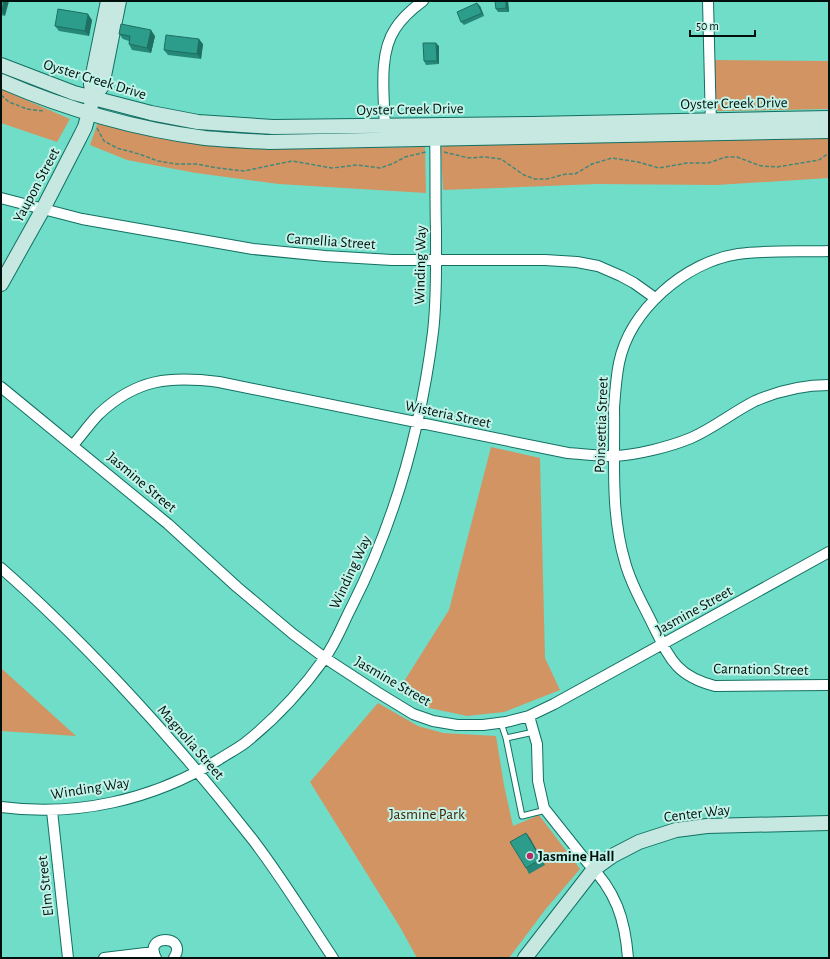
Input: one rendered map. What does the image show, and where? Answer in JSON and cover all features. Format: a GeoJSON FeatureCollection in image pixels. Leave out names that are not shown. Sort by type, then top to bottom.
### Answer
{"type":"FeatureCollection","features":[{"type":"Feature","properties":{"kind":"main road"},"geometry":{"type":"LineString","coordinates":[[110,10],[119,1]]}},
{"type":"Feature","properties":{"kind":"main road","name":"Yaupon Street"},"geometry":{"type":"LineString","coordinates":[[1,284],[43,209],[80,137],[96,85],[110,51],[110,10]]}},
{"type":"Feature","properties":{"kind":"main road","name":"Oyster Creek Drive"},"geometry":{"type":"LineString","coordinates":[[1,65],[57,87],[93,98],[151,113],[198,122],[273,128],[385,133],[435,139],[711,127],[829,118]]}},
{"type":"Feature","properties":{"kind":"main road","name":"Oyster Creek Drive"},"geometry":{"type":"LineString","coordinates":[[1,81],[87,118],[116,121],[206,138],[269,142],[385,133]]}},
{"type":"Feature","properties":{"kind":"main road","name":"Oyster Creek Drive"},"geometry":{"type":"LineString","coordinates":[[711,127],[829,131]]}},
{"type":"Feature","properties":{"kind":"main road","name":"Center Way"},"geometry":{"type":"LineString","coordinates":[[525,958],[594,869],[625,848],[676,830],[715,826],[829,823]]}},
{"type":"Feature","properties":{"kind":"street"},"geometry":{"type":"LineString","coordinates":[[385,133],[384,57],[388,43],[394,30],[404,17],[423,1]]}},
{"type":"Feature","properties":{"kind":"street"},"geometry":{"type":"LineString","coordinates":[[708,1],[711,127]]}},
{"type":"Feature","properties":{"kind":"street","name":"Winding Way"},"geometry":{"type":"LineString","coordinates":[[1,807],[52,811],[110,804],[134,798],[198,772],[244,743],[278,713],[296,694],[325,658],[378,552],[404,477],[417,422],[433,331],[436,288],[435,139]]}},
{"type":"Feature","properties":{"kind":"street","name":"Camellia Street"},"geometry":{"type":"LineString","coordinates":[[1,198],[82,219],[253,249],[332,257],[392,260],[545,260],[577,262],[598,266],[621,276],[655,298]]}},
{"type":"Feature","properties":{"kind":"street","name":"Poinsettia Street"},"geometry":{"type":"LineString","coordinates":[[663,644],[636,592],[625,563],[615,517],[615,390],[619,362],[624,348],[631,333],[655,298],[677,280],[713,261],[737,254],[829,251]]}},
{"type":"Feature","properties":{"kind":"street","name":"Wisteria Street"},"geometry":{"type":"LineString","coordinates":[[73,445],[98,415],[112,403],[142,386],[174,379],[219,382],[568,453],[615,456],[666,446],[691,438],[711,428],[754,402],[771,395],[807,386],[829,385]]}},
{"type":"Feature","properties":{"kind":"street","name":"Jasmine Street"},"geometry":{"type":"LineString","coordinates":[[1,387],[168,524],[237,587],[293,634],[325,658],[377,692],[413,714],[433,721],[457,725],[483,725],[501,723],[529,716],[554,704],[829,552]]}},
{"type":"Feature","properties":{"kind":"street","name":"Magnolia Street"},"geometry":{"type":"LineString","coordinates":[[1,568],[74,636],[147,713],[198,772],[254,841],[333,958]]}},
{"type":"Feature","properties":{"kind":"street","name":"Carnation Street"},"geometry":{"type":"LineString","coordinates":[[663,644],[676,666],[688,676],[708,684],[730,686],[829,685]]}},
{"type":"Feature","properties":{"kind":"street"},"geometry":{"type":"LineString","coordinates":[[529,716],[537,744],[538,781],[546,810],[594,869],[616,902],[622,917],[628,958]]}},
{"type":"Feature","properties":{"kind":"street","name":"Elm Street"},"geometry":{"type":"LineString","coordinates":[[52,811],[68,958]]}},
{"type":"Feature","properties":{"kind":"street"},"geometry":{"type":"LineString","coordinates":[[104,958],[155,955],[154,949],[157,942],[167,939],[171,940],[176,946],[177,953],[174,958]]}},
{"type":"Feature","properties":{"kind":"lane"},"geometry":{"type":"LineString","coordinates":[[501,723],[506,738],[522,816],[546,810]]}},
{"type":"Feature","properties":{"kind":"lane"},"geometry":{"type":"LineString","coordinates":[[506,738],[534,732]]}},
{"type":"Feature","properties":{"kind":"path"},"geometry":{"type":"LineString","coordinates":[[1,95],[9,102],[27,109],[49,112]]}},
{"type":"Feature","properties":{"kind":"path"},"geometry":{"type":"LineString","coordinates":[[87,118],[104,141],[117,148],[158,161],[176,164],[196,164],[244,171],[292,161],[332,168],[356,165],[380,168],[405,157],[420,153],[435,139],[446,152],[469,158],[485,157],[501,159],[524,175],[535,179],[547,179],[566,174],[575,174],[592,164],[612,158],[638,162],[659,168],[686,164],[708,163],[726,157],[737,157],[761,166],[776,167],[819,160],[829,153]]}},
{"type":"Feature","properties":{"kind":"green space"},"geometry":{"type":"Polygon","coordinates":[[[714,60],[829,61],[829,109],[717,111],[714,60]]]}},
{"type":"Feature","properties":{"kind":"green space"},"geometry":{"type":"Polygon","coordinates":[[[1,89],[70,119],[57,142],[1,123],[1,89]]]}},
{"type":"Feature","properties":{"kind":"green space"},"geometry":{"type":"Polygon","coordinates":[[[98,122],[116,128],[188,142],[228,146],[276,149],[425,147],[426,193],[279,184],[196,173],[127,160],[90,145],[98,122]]]}},
{"type":"Feature","properties":{"kind":"green space"},"geometry":{"type":"Polygon","coordinates":[[[829,136],[829,178],[716,185],[597,184],[443,190],[441,148],[448,144],[829,136]]]}},
{"type":"Feature","properties":{"kind":"green space"},"geometry":{"type":"Polygon","coordinates":[[[491,447],[540,458],[545,658],[560,690],[504,712],[467,716],[425,707],[398,691],[449,610],[491,447]]]}},
{"type":"Feature","properties":{"kind":"green space"},"geometry":{"type":"Polygon","coordinates":[[[1,668],[76,736],[1,731],[1,668]]]}},
{"type":"Feature","properties":{"kind":"green space","name":"Jasmine Park"},"geometry":{"type":"Polygon","coordinates":[[[378,703],[418,726],[443,733],[496,736],[504,785],[513,826],[539,815],[580,869],[545,910],[509,958],[417,958],[400,927],[310,782],[378,703]]]}},
{"type":"Feature","properties":{"kind":"building"},"geometry":{"type":"Polygon","coordinates":[[[1,1],[4,1],[2,11],[1,11],[1,1]]]}},
{"type":"Feature","properties":{"kind":"building"},"geometry":{"type":"Polygon","coordinates":[[[495,1],[506,1],[506,8],[496,9],[495,1]]]}},
{"type":"Feature","properties":{"kind":"building"},"geometry":{"type":"Polygon","coordinates":[[[477,3],[482,13],[461,22],[457,12],[477,3]]]}},
{"type":"Feature","properties":{"kind":"building"},"geometry":{"type":"Polygon","coordinates":[[[58,9],[88,14],[85,31],[55,26],[58,9]]]}},
{"type":"Feature","properties":{"kind":"building"},"geometry":{"type":"Polygon","coordinates":[[[121,24],[151,30],[147,48],[129,44],[130,36],[119,34],[121,24]]]}},
{"type":"Feature","properties":{"kind":"building"},"geometry":{"type":"Polygon","coordinates":[[[166,35],[199,39],[197,54],[164,50],[166,35]]]}},
{"type":"Feature","properties":{"kind":"building"},"geometry":{"type":"Polygon","coordinates":[[[423,43],[436,43],[437,61],[424,61],[423,43]]]}},
{"type":"Feature","properties":{"kind":"building","name":"Jasmine Hall"},"geometry":{"type":"Polygon","coordinates":[[[526,833],[541,859],[526,868],[510,842],[526,833]]]}},
{"type":"Feature","properties":{"kind":"place","name":"Jasmine Hall"},"geometry":{"type":"Point","coordinates":[530,856]}}]}
